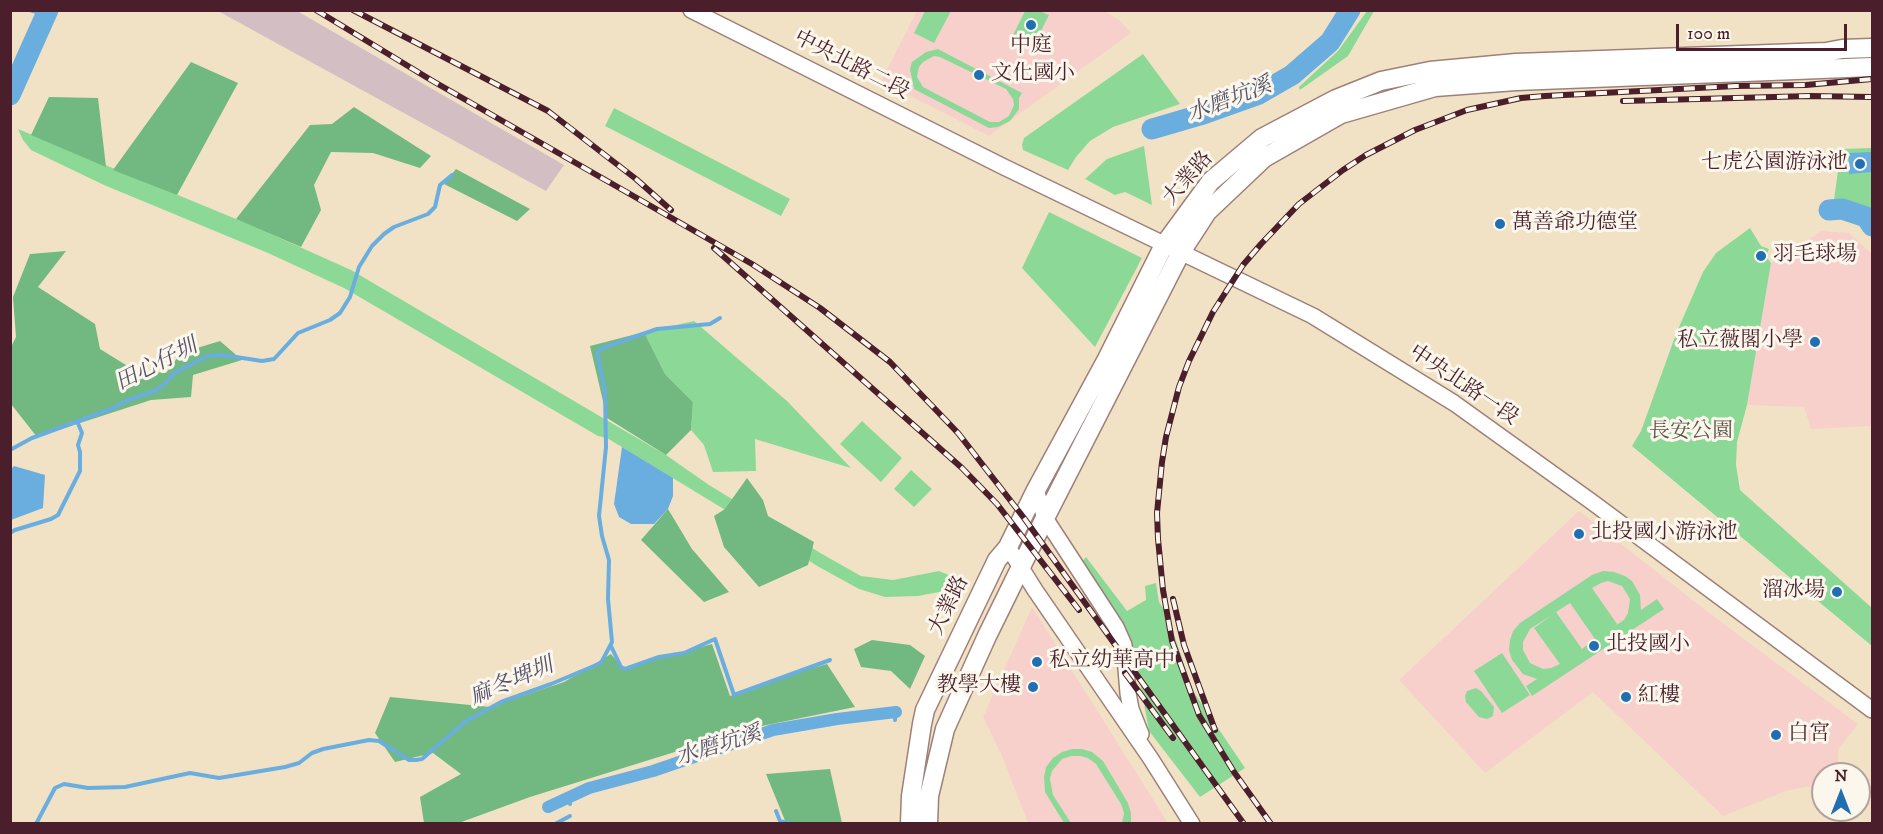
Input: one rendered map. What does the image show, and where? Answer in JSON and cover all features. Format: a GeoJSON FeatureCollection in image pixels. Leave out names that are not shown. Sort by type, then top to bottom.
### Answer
{"type":"FeatureCollection","features":[{"type":"Feature","properties":{"kind":"main road","name":"大業路"},"geometry":{"type":"LineString","coordinates":[[910,824],[911,796],[925,710],[997,560],[1008,547],[1107,359],[1211,181],[1262,138],[1335,99],[1381,81],[1430,71],[1516,63],[1826,52],[1872,48]]}},
{"type":"Feature","properties":{"kind":"main road","name":"大業路"},"geometry":{"type":"LineString","coordinates":[[928,824],[929,796],[945,729],[1172,248],[1263,158],[1341,114],[1435,87],[1516,81],[1872,67]]}},
{"type":"Feature","properties":{"kind":"street","name":"中央北路二段"},"geometry":{"type":"LineString","coordinates":[[691,10],[991,161]]}},
{"type":"Feature","properties":{"kind":"street","name":"中央北路一段"},"geometry":{"type":"LineString","coordinates":[[991,161],[1313,316],[1454,403],[1592,502],[1872,710]]}},
{"type":"Feature","properties":{"kind":"street"},"geometry":{"type":"LineString","coordinates":[[1036,490],[1045,518],[1116,627],[1124,645],[1131,709],[1151,759]]}},
{"type":"Feature","properties":{"kind":"street"},"geometry":{"type":"LineString","coordinates":[[1008,547],[1151,759],[1192,824]]}},
{"type":"Feature","properties":{"kind":"shaded area"},"geometry":{"type":"Polygon","coordinates":[[[218,11],[297,11],[564,165],[546,191],[218,11]]]}},
{"type":"Feature","properties":{"kind":"shaded area","name":"文化國小"},"geometry":{"type":"Polygon","coordinates":[[[917,11],[1104,11],[1118,19],[1131,33],[989,136],[881,81],[917,11]]]}},
{"type":"Feature","properties":{"kind":"shaded area","name":"私立薇閣小學"},"geometry":{"type":"Polygon","coordinates":[[[1822,231],[1849,233],[1872,254],[1872,426],[1811,429],[1804,407],[1747,405],[1771,263],[1822,231]]]}},
{"type":"Feature","properties":{"kind":"shaded area","name":"北投國小"},"geometry":{"type":"Polygon","coordinates":[[[1579,511],[1704,609],[1858,724],[1838,750],[1838,762],[1811,762],[1811,786],[1786,791],[1723,816],[1593,692],[1485,773],[1399,680],[1579,511]]]}},
{"type":"Feature","properties":{"kind":"shaded area","name":"私立幼華高中"},"geometry":{"type":"Polygon","coordinates":[[[1032,607],[1168,823],[1028,823],[1002,756],[983,717],[1032,607]]]}},
{"type":"Feature","properties":{"kind":"green space"},"geometry":{"type":"Polygon","coordinates":[[[925,11],[951,11],[934,43],[914,33],[925,11]]]}},
{"type":"Feature","properties":{"kind":"green space","name":"中庭"},"geometry":{"type":"Polygon","coordinates":[[[1025,11],[1039,11],[1049,15],[1034,45],[1013,35],[1025,11]]]}},
{"type":"Feature","properties":{"kind":"green space"},"geometry":{"type":"Polygon","coordinates":[[[1367,11],[1374,11],[1348,56],[1300,90],[1299,87],[1338,51],[1367,11]]]}},
{"type":"Feature","properties":{"kind":"green space"},"geometry":{"type":"Polygon","coordinates":[[[938,49],[1022,93],[1019,98],[1019,109],[1010,121],[998,127],[989,128],[914,89],[910,69],[912,62],[926,52],[938,49]],[[934,56],[919,67],[917,77],[923,87],[990,122],[999,122],[1009,116],[1014,105],[1006,89],[934,56]]]}},
{"type":"Feature","properties":{"kind":"green space"},"geometry":{"type":"Polygon","coordinates":[[[1143,54],[1180,104],[1113,127],[1090,141],[1068,170],[1023,150],[1024,138],[1143,54]]]}},
{"type":"Feature","properties":{"kind":"green space"},"geometry":{"type":"Polygon","coordinates":[[[191,62],[238,83],[177,195],[113,170],[191,62]]]}},
{"type":"Feature","properties":{"kind":"green space"},"geometry":{"type":"Polygon","coordinates":[[[49,97],[98,98],[106,167],[31,135],[49,97]]]}},
{"type":"Feature","properties":{"kind":"green space"},"geometry":{"type":"Polygon","coordinates":[[[354,107],[431,156],[420,168],[373,153],[331,152],[314,185],[321,210],[301,247],[236,219],[310,125],[332,124],[354,107]]]}},
{"type":"Feature","properties":{"kind":"green space"},"geometry":{"type":"Polygon","coordinates":[[[614,108],[790,199],[781,216],[605,126],[614,108]]]}},
{"type":"Feature","properties":{"kind":"green space"},"geometry":{"type":"Polygon","coordinates":[[[18,129],[253,226],[351,270],[666,455],[709,485],[861,576],[893,580],[939,571],[956,578],[950,590],[918,596],[885,597],[859,589],[607,438],[598,436],[344,288],[268,253],[104,185],[31,150],[18,129]]]}},
{"type":"Feature","properties":{"kind":"green space"},"geometry":{"type":"Polygon","coordinates":[[[1144,146],[1152,205],[1125,192],[1115,195],[1085,179],[1107,159],[1144,146]]]}},
{"type":"Feature","properties":{"kind":"green space"},"geometry":{"type":"Polygon","coordinates":[[[1872,148],[1872,213],[1871,210],[1834,200],[1841,149],[1872,148]]]}},
{"type":"Feature","properties":{"kind":"green space"},"geometry":{"type":"Polygon","coordinates":[[[456,169],[530,209],[517,221],[444,184],[456,169]]]}},
{"type":"Feature","properties":{"kind":"green space"},"geometry":{"type":"Polygon","coordinates":[[[1049,212],[1142,258],[1095,347],[1022,268],[1049,212]]]}},
{"type":"Feature","properties":{"kind":"green space","name":"長安公園"},"geometry":{"type":"Polygon","coordinates":[[[1750,228],[1761,246],[1769,249],[1766,256],[1771,263],[1747,405],[1737,442],[1736,465],[1740,490],[1872,608],[1872,646],[1632,446],[1641,431],[1676,334],[1703,272],[1716,253],[1750,228]]]}},
{"type":"Feature","properties":{"kind":"green space"},"geometry":{"type":"Polygon","coordinates":[[[66,251],[38,287],[95,324],[100,349],[134,370],[166,373],[181,353],[220,341],[242,360],[193,375],[191,397],[151,400],[37,437],[11,404],[11,347],[16,337],[13,297],[30,254],[66,251]]]}},
{"type":"Feature","properties":{"kind":"green space"},"geometry":{"type":"Polygon","coordinates":[[[694,321],[787,401],[851,468],[755,439],[756,471],[713,472],[704,445],[691,430],[693,402],[665,374],[644,332],[694,321]]]}},
{"type":"Feature","properties":{"kind":"green space"},"geometry":{"type":"Polygon","coordinates":[[[644,332],[665,374],[693,402],[691,430],[666,455],[607,418],[590,346],[644,332]]]}},
{"type":"Feature","properties":{"kind":"green space"},"geometry":{"type":"Polygon","coordinates":[[[862,421],[902,458],[881,482],[840,444],[862,421]]]}},
{"type":"Feature","properties":{"kind":"green space"},"geometry":{"type":"Polygon","coordinates":[[[911,470],[932,489],[914,507],[894,489],[911,470]]]}},
{"type":"Feature","properties":{"kind":"green space"},"geometry":{"type":"Polygon","coordinates":[[[747,478],[763,500],[768,516],[814,542],[808,565],[759,587],[724,547],[714,516],[725,509],[747,478]]]}},
{"type":"Feature","properties":{"kind":"green space"},"geometry":{"type":"Polygon","coordinates":[[[668,509],[692,549],[729,592],[704,602],[641,540],[668,509]]]}},
{"type":"Feature","properties":{"kind":"green space"},"geometry":{"type":"Polygon","coordinates":[[[1086,557],[1127,611],[1146,600],[1145,586],[1156,583],[1159,602],[1167,614],[1193,691],[1245,768],[1200,797],[1149,731],[1134,649],[1083,570],[1082,562],[1086,557]]]}},
{"type":"Feature","properties":{"kind":"green space"},"geometry":{"type":"Polygon","coordinates":[[[1603,571],[1625,576],[1632,581],[1640,595],[1641,610],[1657,599],[1664,609],[1532,696],[1526,686],[1537,679],[1523,674],[1512,660],[1509,650],[1513,631],[1520,623],[1592,575],[1603,571]],[[1608,581],[1592,588],[1617,624],[1613,627],[1624,620],[1628,613],[1630,599],[1622,586],[1608,581]],[[1570,603],[1556,612],[1582,649],[1595,639],[1570,603]],[[1552,615],[1530,629],[1523,642],[1523,650],[1530,663],[1543,669],[1560,664],[1534,628],[1552,615]]]}},
{"type":"Feature","properties":{"kind":"green space"},"geometry":{"type":"Polygon","coordinates":[[[872,640],[910,645],[925,656],[910,689],[891,671],[861,667],[854,649],[872,640]]]}},
{"type":"Feature","properties":{"kind":"green space"},"geometry":{"type":"Polygon","coordinates":[[[712,644],[730,696],[771,680],[827,664],[855,707],[752,728],[530,797],[456,824],[424,823],[420,797],[461,774],[433,753],[395,762],[375,733],[390,697],[490,707],[564,682],[611,654],[623,668],[712,644]]]}},
{"type":"Feature","properties":{"kind":"green space"},"geometry":{"type":"Polygon","coordinates":[[[1502,653],[1530,695],[1502,713],[1474,671],[1502,653]]]}},
{"type":"Feature","properties":{"kind":"green space"},"geometry":{"type":"Polygon","coordinates":[[[1476,688],[1494,707],[1493,716],[1487,719],[1479,717],[1466,702],[1467,691],[1476,688]]]}},
{"type":"Feature","properties":{"kind":"green space"},"geometry":{"type":"Polygon","coordinates":[[[1072,749],[1092,752],[1103,761],[1128,803],[1131,823],[1122,823],[1124,813],[1121,804],[1096,764],[1088,758],[1071,756],[1062,759],[1052,771],[1050,779],[1053,795],[1071,823],[1064,823],[1045,792],[1044,777],[1046,767],[1053,758],[1072,749]]]}},
{"type":"Feature","properties":{"kind":"green space"},"geometry":{"type":"Polygon","coordinates":[[[830,769],[842,823],[786,823],[766,774],[830,769]]]}},
{"type":"Feature","properties":{"kind":"water"},"geometry":{"type":"Polygon","coordinates":[[[1872,152],[1872,172],[1849,174],[1849,153],[1872,152]]]}},
{"type":"Feature","properties":{"kind":"water"},"geometry":{"type":"Polygon","coordinates":[[[622,447],[673,478],[673,496],[668,509],[654,524],[631,524],[619,517],[614,504],[622,447]]]}},
{"type":"Feature","properties":{"kind":"water"},"geometry":{"type":"Polygon","coordinates":[[[14,466],[45,475],[43,508],[11,520],[11,469],[14,466]]]}},
{"type":"Feature","properties":{"kind":"waterway"},"geometry":{"type":"LineString","coordinates":[[30,10],[46,15]]}},
{"type":"Feature","properties":{"kind":"waterway"},"geometry":{"type":"LineString","coordinates":[[10,95],[48,10]]}},
{"type":"Feature","properties":{"kind":"waterway","name":"水磨坑溪"},"geometry":{"type":"LineString","coordinates":[[1152,129],[1259,94],[1292,75],[1330,42],[1350,10]]}},
{"type":"Feature","properties":{"kind":"waterway","name":"田心仔圳"},"geometry":{"type":"LineString","coordinates":[[10,450],[32,438],[155,391],[174,373],[207,356],[223,355],[262,361],[274,359],[298,333],[330,320],[340,313],[350,297],[359,267],[372,246],[394,227],[428,214],[435,207],[440,185],[452,175]]}},
{"type":"Feature","properties":{"kind":"waterway"},"geometry":{"type":"LineString","coordinates":[[1829,210],[1842,209],[1866,217],[1872,226]]}},
{"type":"Feature","properties":{"kind":"waterway","name":"麻冬埤圳"},"geometry":{"type":"LineString","coordinates":[[36,824],[55,788],[64,784],[88,788],[125,787],[190,773],[219,778],[285,767],[299,763],[312,753],[323,749],[369,740],[379,741],[409,760],[422,759],[466,721],[501,702],[601,663],[612,642],[608,599],[609,560],[599,516],[606,447],[605,391],[597,353],[600,349],[657,329],[710,324],[720,318]]}},
{"type":"Feature","properties":{"kind":"waterway"},"geometry":{"type":"LineString","coordinates":[[10,533],[58,515],[80,471],[78,445],[82,433],[77,421]]}},
{"type":"Feature","properties":{"kind":"waterway"},"geometry":{"type":"LineString","coordinates":[[611,646],[621,667],[625,669],[659,657],[684,653],[715,639],[734,695],[830,660]]}},
{"type":"Feature","properties":{"kind":"waterway","name":"水磨坑溪"},"geometry":{"type":"LineString","coordinates":[[895,720],[896,712]]}},
{"type":"Feature","properties":{"kind":"waterway","name":"水磨坑溪"},"geometry":{"type":"LineString","coordinates":[[548,807],[589,788],[653,771],[773,730],[896,712]]}},
{"type":"Feature","properties":{"kind":"waterway","name":"水磨坑溪"},"geometry":{"type":"LineString","coordinates":[[569,797],[570,804]]}},
{"type":"Feature","properties":{"kind":"waterway"},"geometry":{"type":"LineString","coordinates":[[776,811],[780,821],[790,824]]}},
{"type":"Feature","properties":{"kind":"waterway"},"geometry":{"type":"LineString","coordinates":[[555,824],[570,816]]}},
{"type":"Feature","properties":{"kind":"railway"},"geometry":{"type":"LineString","coordinates":[[316,10],[431,80],[752,264],[820,308],[890,362],[958,433],[1024,518],[1244,824]]}},
{"type":"Feature","properties":{"kind":"railway"},"geometry":{"type":"LineString","coordinates":[[353,10],[548,111],[636,179],[671,210]]}},
{"type":"Feature","properties":{"kind":"railway"},"geometry":{"type":"LineString","coordinates":[[1271,824],[1234,772],[1199,715],[1172,641],[1163,590],[1158,539],[1157,513],[1162,462],[1179,387],[1213,312],[1243,265],[1299,204],[1343,170],[1366,155],[1415,130],[1467,110],[1521,98],[1545,96],[1736,86],[1806,85],[1872,79]]}},
{"type":"Feature","properties":{"kind":"railway"},"geometry":{"type":"LineString","coordinates":[[1623,101],[1811,96],[1872,97]]}},
{"type":"Feature","properties":{"kind":"railway"},"geometry":{"type":"LineString","coordinates":[[714,248],[962,468],[997,504],[1079,610]]}},
{"type":"Feature","properties":{"kind":"railway"},"geometry":{"type":"LineString","coordinates":[[1173,599],[1184,645],[1215,730]]}},
{"type":"Feature","properties":{"kind":"railway"},"geometry":{"type":"LineString","coordinates":[[1125,673],[1173,738]]}},
{"type":"Feature","properties":{"kind":"place","name":"中庭"},"geometry":{"type":"Point","coordinates":[1031,25]}},
{"type":"Feature","properties":{"kind":"place","name":"文化國小"},"geometry":{"type":"Point","coordinates":[979,75]}},
{"type":"Feature","properties":{"kind":"place","name":"七虎公園游泳池"},"geometry":{"type":"Point","coordinates":[1860,164]}},
{"type":"Feature","properties":{"kind":"place","name":"萬善爺功德堂"},"geometry":{"type":"Point","coordinates":[1500,224]}},
{"type":"Feature","properties":{"kind":"place","name":"羽毛球場"},"geometry":{"type":"Point","coordinates":[1761,256]}},
{"type":"Feature","properties":{"kind":"place","name":"私立薇閣小學"},"geometry":{"type":"Point","coordinates":[1815,342]}},
{"type":"Feature","properties":{"kind":"place","name":"北投國小游泳池"},"geometry":{"type":"Point","coordinates":[1579,534]}},
{"type":"Feature","properties":{"kind":"place","name":"溜冰場"},"geometry":{"type":"Point","coordinates":[1837,592]}},
{"type":"Feature","properties":{"kind":"place","name":"北投國小"},"geometry":{"type":"Point","coordinates":[1594,646]}},
{"type":"Feature","properties":{"kind":"place","name":"私立幼華高中"},"geometry":{"type":"Point","coordinates":[1037,662]}},
{"type":"Feature","properties":{"kind":"place","name":"教學大樓"},"geometry":{"type":"Point","coordinates":[1033,687]}},
{"type":"Feature","properties":{"kind":"place","name":"紅樓"},"geometry":{"type":"Point","coordinates":[1626,697]}},
{"type":"Feature","properties":{"kind":"place","name":"白宮"},"geometry":{"type":"Point","coordinates":[1776,735]}}]}
